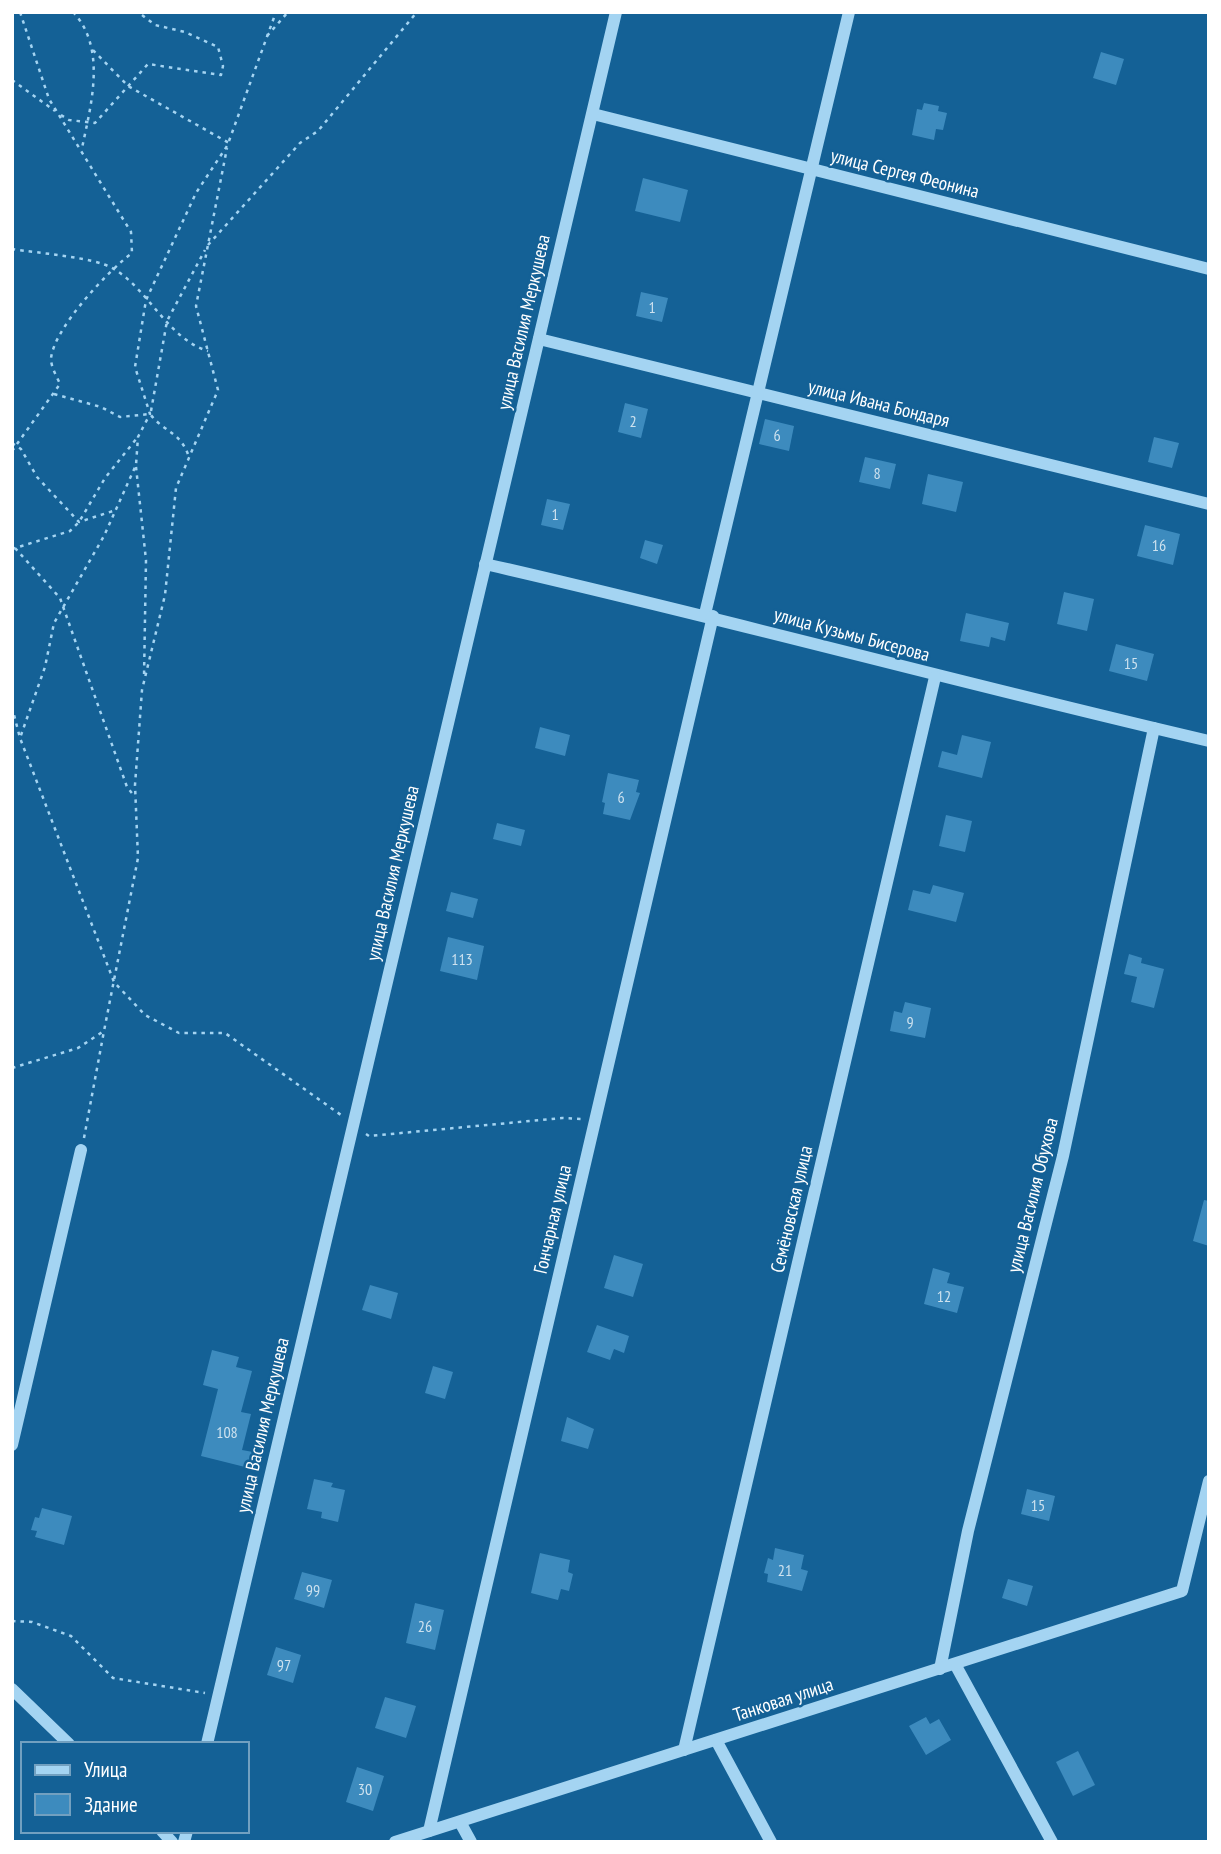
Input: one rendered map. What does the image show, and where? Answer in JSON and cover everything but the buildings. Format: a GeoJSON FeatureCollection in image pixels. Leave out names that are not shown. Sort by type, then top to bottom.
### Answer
{"type":"FeatureCollection","features":[{"type":"Feature","properties":{"kind":"street","name":"улица Василия Меркушева"},"geometry":{"type":"LineString","coordinates":[[207,1742],[616,12]]}},
{"type":"Feature","properties":{"kind":"street","name":"Гончарная улица"},"geometry":{"type":"LineString","coordinates":[[429,1831],[595,1121],[757,393],[849,12]]}},
{"type":"Feature","properties":{"kind":"street","name":"улица Сергея Феонина"},"geometry":{"type":"LineString","coordinates":[[593,114],[1209,269]]}},
{"type":"Feature","properties":{"kind":"street","name":"улица Ивана Бондаря"},"geometry":{"type":"LineString","coordinates":[[539,339],[1209,504]]}},
{"type":"Feature","properties":{"kind":"street","name":"улица Кузьмы Бисерова"},"geometry":{"type":"LineString","coordinates":[[485,564],[709,615],[935,677],[1209,741]]}},
{"type":"Feature","properties":{"kind":"street","name":"Семёновская улица"},"geometry":{"type":"LineString","coordinates":[[684,1749],[935,677]]}},
{"type":"Feature","properties":{"kind":"street","name":"улица Василия Обухова"},"geometry":{"type":"LineString","coordinates":[[940,1669],[968,1531],[1063,1156],[1154,728]]}},
{"type":"Feature","properties":{"kind":"street"},"geometry":{"type":"LineString","coordinates":[[12,1445],[81,1150]]}},
{"type":"Feature","properties":{"kind":"street","name":"Танковая улица"},"geometry":{"type":"LineString","coordinates":[[395,1842],[1182,1591],[1209,1480]]}},
{"type":"Feature","properties":{"kind":"street"},"geometry":{"type":"LineString","coordinates":[[956,1664],[1052,1842]]}},
{"type":"Feature","properties":{"kind":"street"},"geometry":{"type":"LineString","coordinates":[[12,1689],[67,1742]]}},
{"type":"Feature","properties":{"kind":"street"},"geometry":{"type":"LineString","coordinates":[[716,1740],[771,1842]]}},
{"type":"Feature","properties":{"kind":"street"},"geometry":{"type":"LineString","coordinates":[[460,1822],[471,1842]]}},
{"type":"Feature","properties":{"kind":"path"},"geometry":{"type":"LineString","coordinates":[[12,451],[60,384],[51,361],[57,336],[113,268],[132,253],[131,232],[82,148],[49,99],[20,12]]}},
{"type":"Feature","properties":{"kind":"path"},"geometry":{"type":"LineString","coordinates":[[73,12],[93,50],[128,86],[229,143]]}},
{"type":"Feature","properties":{"kind":"path"},"geometry":{"type":"LineString","coordinates":[[12,80],[69,120],[95,123],[148,64],[221,75],[223,66],[218,47],[186,32],[155,25],[138,12]]}},
{"type":"Feature","properties":{"kind":"path"},"geometry":{"type":"LineString","coordinates":[[144,684],[166,595],[176,488],[218,390],[196,306],[222,160],[276,12]]}},
{"type":"Feature","properties":{"kind":"path"},"geometry":{"type":"LineString","coordinates":[[265,37],[288,12]]}},
{"type":"Feature","properties":{"kind":"path"},"geometry":{"type":"LineString","coordinates":[[135,797],[127,787],[63,607],[51,588],[14,549],[70,531],[79,522],[105,478],[138,437],[150,414],[167,321],[207,246],[300,143],[318,131],[417,12]]}},
{"type":"Feature","properties":{"kind":"path"},"geometry":{"type":"LineString","coordinates":[[82,148],[93,91],[93,50]]}},
{"type":"Feature","properties":{"kind":"path"},"geometry":{"type":"LineString","coordinates":[[189,457],[178,436],[161,427],[150,414],[135,367],[146,300],[196,192],[229,143]]}},
{"type":"Feature","properties":{"kind":"path"},"geometry":{"type":"LineString","coordinates":[[12,249],[113,268],[167,321],[199,348],[208,351]]}},
{"type":"Feature","properties":{"kind":"path"},"geometry":{"type":"LineString","coordinates":[[54,394],[101,407],[120,417],[150,414]]}},
{"type":"Feature","properties":{"kind":"path"},"geometry":{"type":"LineString","coordinates":[[81,1150],[138,858],[135,797],[144,684],[146,560],[136,465],[138,437]]}},
{"type":"Feature","properties":{"kind":"path"},"geometry":{"type":"LineString","coordinates":[[12,443],[17,446],[37,477],[79,522]]}},
{"type":"Feature","properties":{"kind":"path"},"geometry":{"type":"LineString","coordinates":[[20,737],[45,667],[54,623],[116,510],[136,465]]}},
{"type":"Feature","properties":{"kind":"path"},"geometry":{"type":"LineString","coordinates":[[79,522],[116,510]]}},
{"type":"Feature","properties":{"kind":"path"},"geometry":{"type":"LineString","coordinates":[[12,707],[20,737],[114,982],[145,1016],[179,1033],[225,1033],[369,1136],[550,1119],[595,1121]]}},
{"type":"Feature","properties":{"kind":"path"},"geometry":{"type":"LineString","coordinates":[[12,1068],[78,1048],[104,1031]]}},
{"type":"Feature","properties":{"kind":"path"},"geometry":{"type":"LineString","coordinates":[[12,1621],[32,1622],[71,1636],[113,1678],[218,1696]]}}]}
